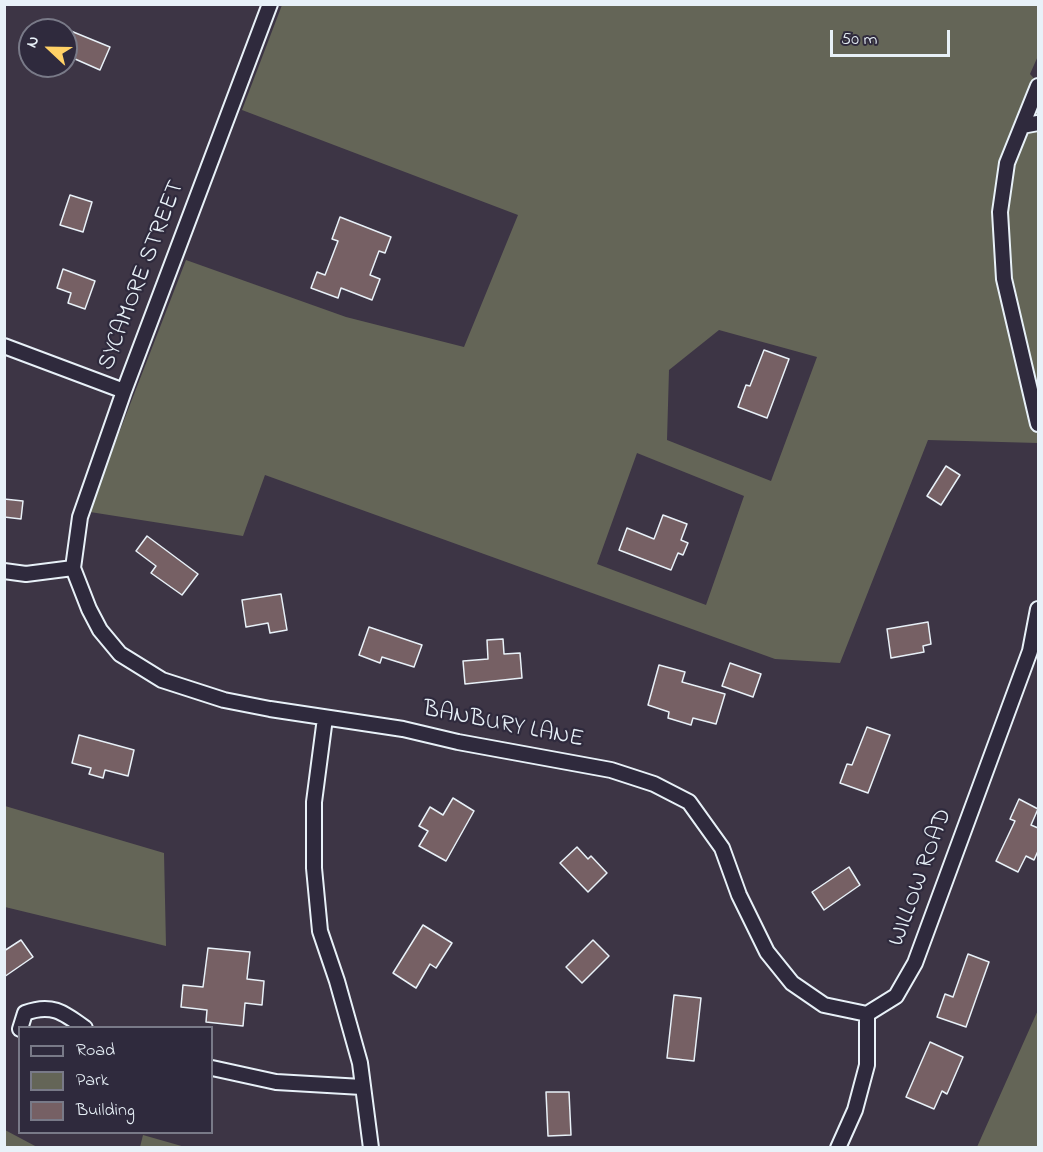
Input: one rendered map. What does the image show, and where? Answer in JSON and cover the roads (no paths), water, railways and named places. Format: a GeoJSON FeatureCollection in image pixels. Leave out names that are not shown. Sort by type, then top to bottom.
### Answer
{"type":"FeatureCollection","features":[{"type":"Feature","properties":{"kind":"street","name":"SYCAMORE STREET"},"geometry":{"type":"LineString","coordinates":[[74,568],[80,517],[124,392],[270,4]]}},
{"type":"Feature","properties":{"kind":"street"},"geometry":{"type":"LineString","coordinates":[[1038,86],[1007,163],[1000,212],[1005,279],[1038,424]]}},
{"type":"Feature","properties":{"kind":"street"},"geometry":{"type":"LineString","coordinates":[[1022,126],[1038,123]]}},
{"type":"Feature","properties":{"kind":"street"},"geometry":{"type":"LineString","coordinates":[[4,346],[124,392]]}},
{"type":"Feature","properties":{"kind":"street"},"geometry":{"type":"LineString","coordinates":[[4,571],[26,574],[74,568]]}},
{"type":"Feature","properties":{"kind":"street","name":"BANBURY LANE"},"geometry":{"type":"LineString","coordinates":[[74,568],[89,609],[100,630],[120,654],[162,680],[224,700],[403,729],[458,742],[611,770],[654,784],[689,802],[723,848],[739,895],[767,952],[792,983],[824,1005],[867,1014]]}},
{"type":"Feature","properties":{"kind":"street","name":"WILLOW ROAD"},"geometry":{"type":"LineString","coordinates":[[867,1014],[896,996],[915,963],[1030,651],[1038,609]]}},
{"type":"Feature","properties":{"kind":"street"},"geometry":{"type":"LineString","coordinates":[[325,718],[314,801],[314,868],[320,931],[360,1063],[371,1148]]}},
{"type":"Feature","properties":{"kind":"street"},"geometry":{"type":"LineString","coordinates":[[21,1026],[25,1013],[42,1007],[67,1015],[82,1026]]}},
{"type":"Feature","properties":{"kind":"street"},"geometry":{"type":"LineString","coordinates":[[838,1148],[855,1110],[867,1065],[867,1014]]}},
{"type":"Feature","properties":{"kind":"street"},"geometry":{"type":"LineString","coordinates":[[213,1068],[276,1082],[362,1087]]}}]}
